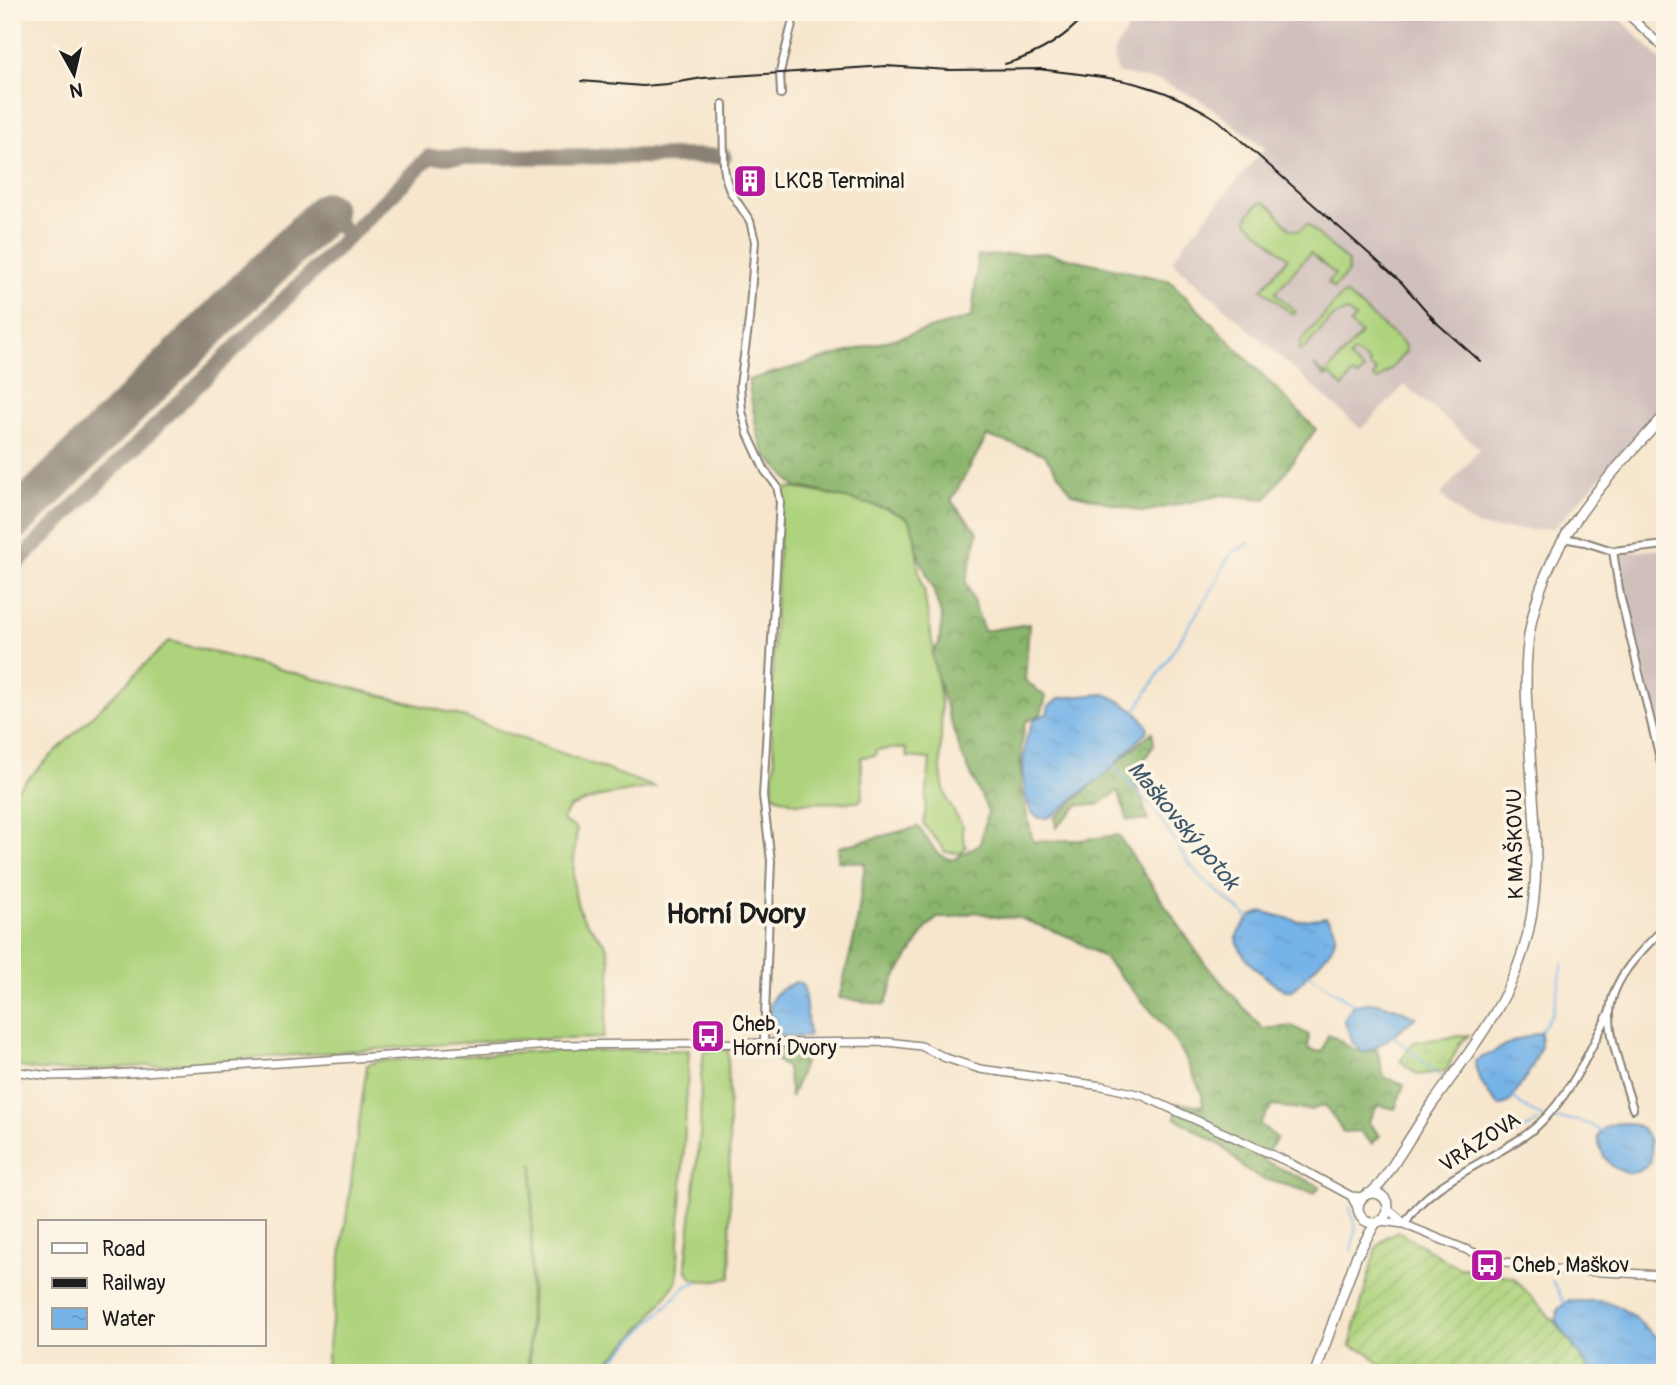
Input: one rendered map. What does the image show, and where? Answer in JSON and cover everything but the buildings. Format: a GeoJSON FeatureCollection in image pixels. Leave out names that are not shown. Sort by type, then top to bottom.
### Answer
{"type":"FeatureCollection","features":[{"type":"Feature","properties":{"kind":"main road","name":"K MAŠKOVU"},"geometry":{"type":"LineString","coordinates":[[1367,1195],[1381,1183],[1392,1167],[1497,1009],[1515,973],[1533,907],[1536,864],[1527,651],[1539,592],[1563,538],[1597,490],[1665,415]]}},
{"type":"Feature","properties":{"kind":"main road"},"geometry":{"type":"LineString","coordinates":[[1356,1255],[1388,1209],[1385,1199],[1392,1167]]}},
{"type":"Feature","properties":{"kind":"main road"},"geometry":{"type":"LineString","coordinates":[[1315,1373],[1356,1255],[1361,1232],[1361,1218],[1357,1208],[1367,1195],[1379,1194],[1385,1199]]}},
{"type":"Feature","properties":{"kind":"main road"},"geometry":{"type":"LineString","coordinates":[[1361,1218],[1378,1222]]}},
{"type":"Feature","properties":{"kind":"street"},"geometry":{"type":"LineString","coordinates":[[781,94],[780,72],[795,12]]}},
{"type":"Feature","properties":{"kind":"street"},"geometry":{"type":"LineString","coordinates":[[1625,12],[1665,49]]}},
{"type":"Feature","properties":{"kind":"street"},"geometry":{"type":"LineString","coordinates":[[1636,22],[1645,12]]}},
{"type":"Feature","properties":{"kind":"street"},"geometry":{"type":"LineString","coordinates":[[723,104],[726,179],[730,191],[750,220],[755,241],[749,320],[740,385],[742,411],[748,434],[765,471],[777,486],[780,501],[762,796],[771,861],[764,1041]]}},
{"type":"Feature","properties":{"kind":"street"},"geometry":{"type":"LineString","coordinates":[[1563,538],[1613,551],[1665,545]]}},
{"type":"Feature","properties":{"kind":"street"},"geometry":{"type":"LineString","coordinates":[[1613,551],[1620,595],[1665,779]]}},
{"type":"Feature","properties":{"kind":"street"},"geometry":{"type":"LineString","coordinates":[[1654,735],[1665,734]]}},
{"type":"Feature","properties":{"kind":"street","name":"VRÁZOVA"},"geometry":{"type":"LineString","coordinates":[[1405,1224],[1409,1215],[1449,1182],[1518,1141],[1539,1124],[1572,1085],[1610,1011],[1620,979],[1665,927]]}},
{"type":"Feature","properties":{"kind":"street"},"geometry":{"type":"LineString","coordinates":[[1610,1011],[1612,1033],[1633,1109]]}},
{"type":"Feature","properties":{"kind":"street"},"geometry":{"type":"LineString","coordinates":[[12,1070],[50,1076],[98,1075],[552,1045],[764,1041],[888,1042],[921,1046],[946,1058],[980,1069],[1102,1086],[1141,1095],[1290,1163],[1351,1196],[1367,1195]]}},
{"type":"Feature","properties":{"kind":"street"},"geometry":{"type":"LineString","coordinates":[[1351,1196],[1357,1208]]}},
{"type":"Feature","properties":{"kind":"street"},"geometry":{"type":"LineString","coordinates":[[1388,1209],[1405,1224],[1492,1260],[1560,1270],[1665,1275]]}},
{"type":"Feature","properties":{"kind":"street"},"geometry":{"type":"LineString","coordinates":[[1378,1222],[1405,1224]]}},
{"type":"Feature","properties":{"kind":"shaded area"},"geometry":{"type":"Polygon","coordinates":[[[1140,12],[1614,12],[1665,64],[1665,406],[1554,528],[1485,528],[1468,521],[1441,495],[1480,449],[1405,385],[1361,429],[1172,261],[1184,243],[1265,148],[1199,99],[1162,82],[1117,73],[1113,52],[1140,12]]]}},
{"type":"Feature","properties":{"kind":"shaded area"},"geometry":{"type":"Polygon","coordinates":[[[1665,549],[1665,731],[1659,732],[1619,553],[1665,549]]]}},
{"type":"Feature","properties":{"kind":"green space"},"geometry":{"type":"Polygon","coordinates":[[[1264,202],[1273,208],[1290,229],[1299,231],[1307,224],[1348,262],[1348,272],[1334,288],[1328,283],[1335,274],[1310,253],[1275,293],[1296,312],[1293,315],[1262,289],[1288,258],[1247,221],[1253,209],[1264,202]]]}},
{"type":"Feature","properties":{"kind":"green space"},"geometry":{"type":"Polygon","coordinates":[[[1046,253],[1170,281],[1316,429],[1266,499],[1222,495],[1143,512],[1072,493],[1044,454],[987,436],[951,501],[978,532],[966,581],[984,631],[1029,624],[1025,680],[1046,697],[1041,714],[1025,722],[1021,748],[1021,789],[1033,841],[1081,840],[1118,835],[1205,964],[1263,1029],[1292,1026],[1309,1035],[1308,1049],[1322,1052],[1328,1035],[1356,1050],[1377,1049],[1384,1077],[1404,1085],[1395,1109],[1378,1105],[1368,1122],[1380,1136],[1372,1144],[1360,1131],[1343,1132],[1325,1105],[1310,1110],[1272,1106],[1259,1124],[1277,1138],[1262,1160],[1320,1186],[1314,1193],[1261,1178],[1244,1168],[1222,1146],[1175,1118],[1176,1103],[1203,1106],[1202,1094],[1183,1053],[1162,1023],[1104,958],[1072,938],[1017,917],[1000,918],[976,912],[951,918],[937,918],[926,929],[894,980],[885,1005],[839,998],[856,930],[865,863],[838,861],[839,847],[918,827],[938,854],[952,860],[980,844],[988,811],[961,753],[938,681],[932,653],[939,643],[942,618],[919,557],[912,526],[907,518],[887,509],[796,488],[764,453],[757,432],[748,380],[972,317],[978,256],[1046,253]]]}},
{"type":"Feature","properties":{"kind":"green space"},"geometry":{"type":"Polygon","coordinates":[[[1346,294],[1404,344],[1406,351],[1377,381],[1373,377],[1377,372],[1368,365],[1370,363],[1354,352],[1349,358],[1364,371],[1358,377],[1353,374],[1343,387],[1330,375],[1325,377],[1314,365],[1325,375],[1361,334],[1350,324],[1355,318],[1346,311],[1333,317],[1304,349],[1299,351],[1301,341],[1341,296],[1346,294]]]}},
{"type":"Feature","properties":{"kind":"green space"},"geometry":{"type":"Polygon","coordinates":[[[786,488],[885,509],[907,518],[911,525],[940,692],[942,776],[947,798],[963,827],[966,847],[961,853],[945,852],[924,824],[930,759],[907,757],[906,748],[876,750],[876,755],[861,757],[863,797],[858,802],[796,803],[775,796],[772,791],[775,761],[771,730],[773,652],[781,497],[786,488]]]}},
{"type":"Feature","properties":{"kind":"green space"},"geometry":{"type":"Polygon","coordinates":[[[169,641],[458,715],[654,787],[601,796],[570,807],[562,820],[577,829],[573,872],[577,904],[581,914],[604,943],[609,956],[609,992],[603,1038],[502,1040],[76,1071],[37,1070],[12,1065],[12,794],[169,641]]]}},
{"type":"Feature","properties":{"kind":"green space"},"geometry":{"type":"Polygon","coordinates":[[[1152,732],[1154,744],[1135,775],[1148,821],[1128,820],[1118,791],[1098,805],[1078,805],[1056,828],[1055,818],[1152,732]]]}},
{"type":"Feature","properties":{"kind":"green space"},"geometry":{"type":"Polygon","coordinates":[[[1469,1035],[1460,1043],[1446,1071],[1418,1075],[1400,1061],[1414,1042],[1469,1035]]]}},
{"type":"Feature","properties":{"kind":"green space"},"geometry":{"type":"Polygon","coordinates":[[[709,1046],[810,1047],[791,1098],[787,1068],[762,1050],[753,1047],[709,1050],[709,1046]]]}},
{"type":"Feature","properties":{"kind":"green space"},"geometry":{"type":"Polygon","coordinates":[[[728,1049],[731,1278],[703,1281],[692,1277],[686,1265],[700,1134],[701,1076],[704,1051],[728,1049]]]}},
{"type":"Feature","properties":{"kind":"green space"},"geometry":{"type":"Polygon","coordinates":[[[689,1050],[677,1281],[647,1322],[598,1373],[530,1373],[533,1163],[528,1373],[325,1373],[367,1065],[378,1061],[536,1051],[689,1050]]]}},
{"type":"Feature","properties":{"kind":"green space"},"geometry":{"type":"Polygon","coordinates":[[[1398,1231],[1459,1268],[1487,1270],[1514,1278],[1560,1328],[1592,1373],[1388,1373],[1368,1352],[1350,1346],[1376,1248],[1387,1236],[1398,1231]]]}},
{"type":"Feature","properties":{"kind":"water"},"geometry":{"type":"Polygon","coordinates":[[[1104,694],[1130,708],[1142,719],[1148,730],[1110,770],[1052,816],[1041,818],[1033,814],[1025,793],[1023,766],[1026,739],[1034,719],[1047,714],[1049,706],[1060,698],[1104,694]]]}},
{"type":"Feature","properties":{"kind":"water"},"geometry":{"type":"Polygon","coordinates":[[[1263,912],[1298,921],[1326,917],[1335,932],[1335,940],[1327,954],[1290,992],[1258,970],[1239,946],[1237,936],[1245,923],[1263,912]]]}},
{"type":"Feature","properties":{"kind":"water"},"geometry":{"type":"Polygon","coordinates":[[[796,982],[804,989],[809,1035],[773,1036],[770,1032],[772,1001],[780,991],[796,982]]]}},
{"type":"Feature","properties":{"kind":"water"},"geometry":{"type":"Polygon","coordinates":[[[1372,1002],[1397,1008],[1416,1017],[1383,1043],[1364,1053],[1353,1043],[1344,1020],[1352,1006],[1372,1002]]]}},
{"type":"Feature","properties":{"kind":"water"},"geometry":{"type":"Polygon","coordinates":[[[1541,1032],[1541,1046],[1531,1069],[1510,1102],[1500,1106],[1483,1086],[1475,1061],[1516,1040],[1541,1032]]]}},
{"type":"Feature","properties":{"kind":"water"},"geometry":{"type":"Polygon","coordinates":[[[1627,1123],[1645,1132],[1651,1149],[1650,1163],[1642,1170],[1633,1172],[1616,1169],[1610,1163],[1604,1156],[1598,1137],[1603,1129],[1610,1125],[1627,1123]]]}},
{"type":"Feature","properties":{"kind":"water"},"geometry":{"type":"Polygon","coordinates":[[[1569,1300],[1607,1302],[1630,1314],[1665,1344],[1665,1373],[1592,1373],[1556,1321],[1558,1309],[1569,1300]]]}},
{"type":"Feature","properties":{"kind":"waterway","name":"Maškovský potok"},"geometry":{"type":"LineString","coordinates":[[1134,713],[1215,584],[1227,559],[1250,543]]}},
{"type":"Feature","properties":{"kind":"waterway","name":"Maškovský potok"},"geometry":{"type":"LineString","coordinates":[[1112,765],[1155,810],[1187,861],[1206,882],[1250,919]]}},
{"type":"Feature","properties":{"kind":"waterway"},"geometry":{"type":"LineString","coordinates":[[1541,1031],[1553,1012],[1563,963]]}},
{"type":"Feature","properties":{"kind":"waterway","name":"Maškovský potok"},"geometry":{"type":"LineString","coordinates":[[1307,973],[1355,1005]]}},
{"type":"Feature","properties":{"kind":"waterway","name":"Maškovský potok"},"geometry":{"type":"LineString","coordinates":[[1392,1035],[1441,1077]]}},
{"type":"Feature","properties":{"kind":"waterway"},"geometry":{"type":"LineString","coordinates":[[1513,1097],[1543,1118]]}},
{"type":"Feature","properties":{"kind":"waterway"},"geometry":{"type":"LineString","coordinates":[[1546,1120],[1582,1122],[1601,1132]]}},
{"type":"Feature","properties":{"kind":"waterway"},"geometry":{"type":"LineString","coordinates":[[1509,1137],[1538,1122]]}},
{"type":"Feature","properties":{"kind":"waterway"},"geometry":{"type":"LineString","coordinates":[[1351,1207],[1350,1212],[1356,1227],[1351,1251]]}},
{"type":"Feature","properties":{"kind":"waterway","name":"Maškovský potok"},"geometry":{"type":"LineString","coordinates":[[1552,1281],[1565,1304]]}},
{"type":"Feature","properties":{"kind":"waterway"},"geometry":{"type":"LineString","coordinates":[[600,1373],[686,1286],[697,1282]]}},
{"type":"Feature","properties":{"kind":"taxiway"},"geometry":{"type":"LineString","coordinates":[[12,568],[429,157],[724,156]]}},
{"type":"Feature","properties":{"kind":"taxiway"},"geometry":{"type":"LineString","coordinates":[[326,212],[349,235]]}},
{"type":"Feature","properties":{"kind":"runway"},"geometry":{"type":"LineString","coordinates":[[12,522],[326,212]]}},
{"type":"Feature","properties":{"kind":"railway"},"geometry":{"type":"LineString","coordinates":[[1005,64],[1050,44],[1070,30],[1088,12]]}},
{"type":"Feature","properties":{"kind":"railway"},"geometry":{"type":"LineString","coordinates":[[581,81],[643,86],[703,78],[886,66],[949,70],[1045,69]]}},
{"type":"Feature","properties":{"kind":"railway"},"geometry":{"type":"LineString","coordinates":[[1038,69],[1110,78],[1153,88],[1175,96],[1219,121],[1401,282],[1438,324]]}},
{"type":"Feature","properties":{"kind":"railway"},"geometry":{"type":"LineString","coordinates":[[1430,317],[1480,361]]}},
{"type":"Feature","properties":{"kind":"place","name":"LKCB Terminal"},"geometry":{"type":"Point","coordinates":[750,181]}},
{"type":"Feature","properties":{"kind":"place","name":"Cheb, Horní Dvory"},"geometry":{"type":"Point","coordinates":[708,1036]}},
{"type":"Feature","properties":{"kind":"place","name":"Cheb, Maškov"},"geometry":{"type":"Point","coordinates":[1487,1265]}},
{"type":"Feature","properties":{"kind":"district","name":"Horní Dvory"},"geometry":{"type":"Point","coordinates":[736,913]}}]}
